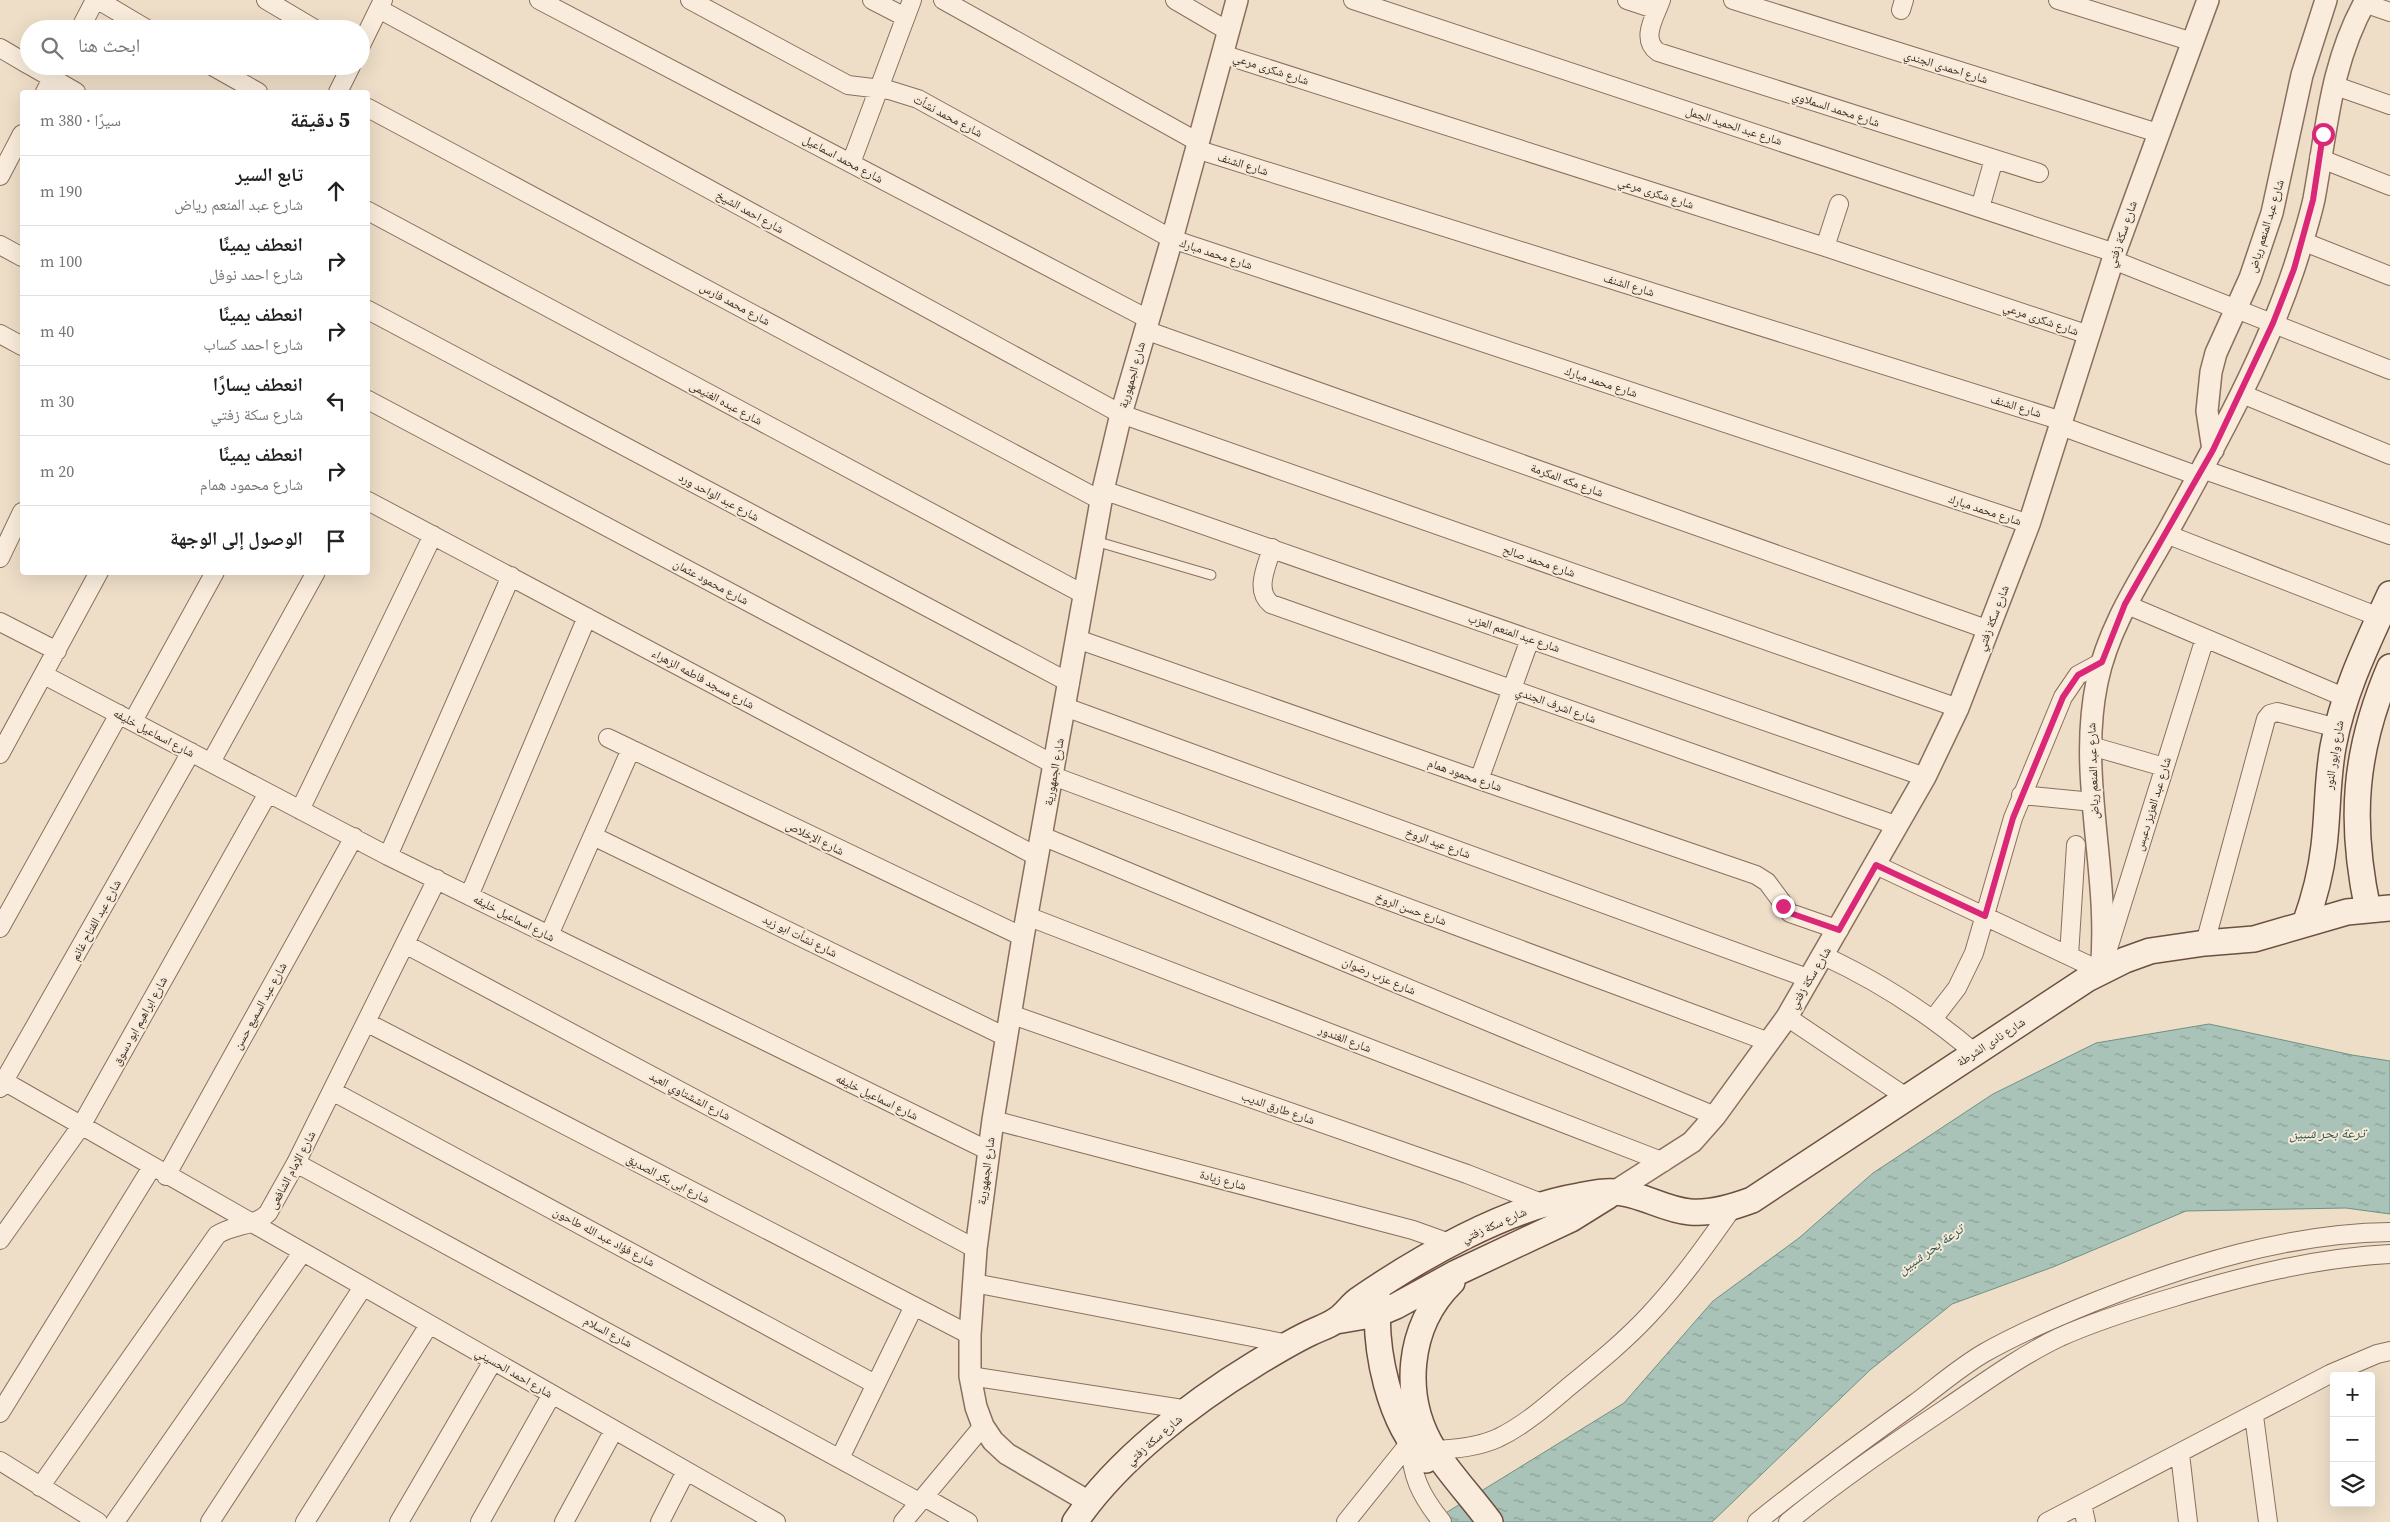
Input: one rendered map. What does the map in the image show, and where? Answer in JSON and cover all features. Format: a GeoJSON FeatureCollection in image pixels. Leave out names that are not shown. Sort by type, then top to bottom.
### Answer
{"type":"FeatureCollection","features":[{"type":"Feature","properties":{"kind":"main road","name":"شارع وابور النور"},"geometry":{"type":"LineString","coordinates":[[2305,924],[2319,877],[2324,848],[2329,776],[2337,728],[2359,662],[2390,594]]}},
{"type":"Feature","properties":{"kind":"main road"},"geometry":{"type":"LineString","coordinates":[[2379,909],[2359,862],[2356,796],[2367,730],[2390,668]]}},
{"type":"Feature","properties":{"kind":"main road","name":"شارع نادى الشرطة"},"geometry":{"type":"LineString","coordinates":[[1614,1192],[1633,1195],[1673,1210],[1692,1213],[1733,1207],[1769,1191],[1906,1097],[2101,971],[2150,951],[2205,943],[2254,939],[2347,912],[2379,909]]}},
{"type":"Feature","properties":{"kind":"main road"},"geometry":{"type":"LineString","coordinates":[[1336,1321],[1377,1314],[1418,1296],[1468,1267],[1572,1219],[1614,1192]]}},
{"type":"Feature","properties":{"kind":"main road","name":"شارع سكة زفتي"},"geometry":{"type":"LineString","coordinates":[[1083,1516],[1160,1433],[1189,1410],[1221,1386],[1289,1344],[1336,1321],[1357,1301],[1452,1244],[1515,1215],[1544,1204],[1578,1196],[1614,1192]]}},
{"type":"Feature","properties":{"kind":"main road"},"geometry":{"type":"LineString","coordinates":[[1468,1267],[1435,1302],[1424,1322],[1417,1342],[1413,1364],[1414,1394],[1424,1430],[1434,1450],[1490,1522]]}},
{"type":"Feature","properties":{"kind":"main road"},"geometry":{"type":"LineString","coordinates":[[1379,1288],[1377,1314],[1384,1372],[1395,1407],[1410,1441],[1428,1462],[1457,1480]]}},
{"type":"Feature","properties":{"kind":"street"},"geometry":{"type":"LineString","coordinates":[[85,20],[96,0],[131,20]]}},
{"type":"Feature","properties":{"kind":"street"},"geometry":{"type":"LineString","coordinates":[[266,0],[300,20]]}},
{"type":"Feature","properties":{"kind":"street","name":"شارع محمد اسماعيل"},"geometry":{"type":"LineString","coordinates":[[539,0],[851,163],[1146,324]]}},
{"type":"Feature","properties":{"kind":"street","name":"شارع محمد نشأت"},"geometry":{"type":"LineString","coordinates":[[690,0],[848,84],[918,98],[1172,239]]}},
{"type":"Feature","properties":{"kind":"street"},"geometry":{"type":"LineString","coordinates":[[872,0],[905,17]]}},
{"type":"Feature","properties":{"kind":"street"},"geometry":{"type":"LineString","coordinates":[[851,163],[912,0]]}},
{"type":"Feature","properties":{"kind":"street","name":"شارع الشنف"},"geometry":{"type":"LineString","coordinates":[[943,0],[1197,145],[2062,424],[2200,473],[2390,534]]}},
{"type":"Feature","properties":{"kind":"street"},"geometry":{"type":"LineString","coordinates":[[1175,0],[1228,31]]}},
{"type":"Feature","properties":{"kind":"street","name":"شارع الجمهورية"},"geometry":{"type":"LineString","coordinates":[[1083,1516],[1007,1454],[993,1441],[983,1426],[976,1406],[970,1376],[970,1335],[976,1249],[1006,1037],[1102,495],[1121,414],[1172,239],[1236,0]]}},
{"type":"Feature","properties":{"kind":"street","name":"شارع عبد الحميد الجمل"},"geometry":{"type":"LineString","coordinates":[[1353,0],[1980,208],[2114,256],[2237,309],[2390,370]]}},
{"type":"Feature","properties":{"kind":"street"},"geometry":{"type":"LineString","coordinates":[[1627,0],[1659,5]]}},
{"type":"Feature","properties":{"kind":"street","name":"شارع احمدى الجندي"},"geometry":{"type":"LineString","coordinates":[[1733,0],[2158,134]]}},
{"type":"Feature","properties":{"kind":"street"},"geometry":{"type":"LineString","coordinates":[[2058,0],[2192,42]]}},
{"type":"Feature","properties":{"kind":"street","name":"شارع سكة زفتي"},"geometry":{"type":"LineString","coordinates":[[1614,1192],[1664,1162],[1692,1142],[1716,1116],[1787,1017],[1810,980],[1925,777],[1958,708],[2029,524],[2114,256],[2208,0]]}},
{"type":"Feature","properties":{"kind":"street","name":"شارع عبد المنعم رياض"},"geometry":{"type":"LineString","coordinates":[[2213,450],[2207,411],[2211,372],[2216,353],[2237,309],[2272,213],[2302,75],[2326,0]]}},
{"type":"Feature","properties":{"kind":"street"},"geometry":{"type":"LineString","coordinates":[[2365,2],[2390,12]]}},
{"type":"Feature","properties":{"kind":"street","name":"شارع عبد المنعم رياض"},"geometry":{"type":"LineString","coordinates":[[2101,971],[2104,924],[2090,746],[2093,704],[2102,662],[2125,604],[2213,450],[2242,394],[2273,323],[2302,241],[2313,200],[2332,85],[2346,43],[2365,2]]}},
{"type":"Feature","properties":{"kind":"street"},"geometry":{"type":"LineString","coordinates":[[370,27],[381,5]]}},
{"type":"Feature","properties":{"kind":"street","name":"شارع احمد الشيخ"},"geometry":{"type":"LineString","coordinates":[[381,5],[1121,414]]}},
{"type":"Feature","properties":{"kind":"street","name":"شارع محمد السملاوي"},"geometry":{"type":"LineString","coordinates":[[1659,5],[1650,30],[1649,43],[1658,52],[2039,173]]}},
{"type":"Feature","properties":{"kind":"street"},"geometry":{"type":"LineString","coordinates":[[0,48],[20,60]]}},
{"type":"Feature","properties":{"kind":"street","name":"شارع شكرى مرعي"},"geometry":{"type":"LineString","coordinates":[[1222,54],[1825,246],[2089,335]]}},
{"type":"Feature","properties":{"kind":"street"},"geometry":{"type":"LineString","coordinates":[[228,75],[254,90]]}},
{"type":"Feature","properties":{"kind":"street"},"geometry":{"type":"LineString","coordinates":[[339,90],[346,75]]}},
{"type":"Feature","properties":{"kind":"street"},"geometry":{"type":"LineString","coordinates":[[52,79],[72,90]]}},
{"type":"Feature","properties":{"kind":"street"},"geometry":{"type":"LineString","coordinates":[[2332,85],[2390,105]]}},
{"type":"Feature","properties":{"kind":"street","name":"شارع محمد فارس"},"geometry":{"type":"LineString","coordinates":[[370,109],[1102,495]]}},
{"type":"Feature","properties":{"kind":"street"},"geometry":{"type":"LineString","coordinates":[[0,176],[20,138]]}},
{"type":"Feature","properties":{"kind":"street"},"geometry":{"type":"LineString","coordinates":[[2319,158],[2390,186]]}},
{"type":"Feature","properties":{"kind":"street"},"geometry":{"type":"LineString","coordinates":[[1980,208],[1994,159]]}},
{"type":"Feature","properties":{"kind":"street"},"geometry":{"type":"LineString","coordinates":[[1825,246],[1839,204]]}},
{"type":"Feature","properties":{"kind":"street","name":"شارع عبده الغنيمى"},"geometry":{"type":"LineString","coordinates":[[370,212],[1085,595]]}},
{"type":"Feature","properties":{"kind":"street","name":"شارع محمد مبارك"},"geometry":{"type":"LineString","coordinates":[[1172,239],[2029,524]]}},
{"type":"Feature","properties":{"kind":"street"},"geometry":{"type":"LineString","coordinates":[[2302,241],[2390,276]]}},
{"type":"Feature","properties":{"kind":"street"},"geometry":{"type":"LineString","coordinates":[[0,245],[20,257]]}},
{"type":"Feature","properties":{"kind":"street","name":"شارع عبد الواحد ورد"},"geometry":{"type":"LineString","coordinates":[[370,311],[1070,683]]}},
{"type":"Feature","properties":{"kind":"street","name":"شارع مكه المكرمة"},"geometry":{"type":"LineString","coordinates":[[1146,324],[1989,630]]}},
{"type":"Feature","properties":{"kind":"street"},"geometry":{"type":"LineString","coordinates":[[2,340],[20,345]]}},
{"type":"Feature","properties":{"kind":"street"},"geometry":{"type":"LineString","coordinates":[[2242,394],[2390,455]]}},
{"type":"Feature","properties":{"kind":"street","name":"شارع محمود عثمان"},"geometry":{"type":"LineString","coordinates":[[370,401],[1054,771]]}},
{"type":"Feature","properties":{"kind":"street","name":"شارع محمد صالح"},"geometry":{"type":"LineString","coordinates":[[1121,414],[1958,708]]}},
{"type":"Feature","properties":{"kind":"street","name":"شارع عبد المنعم العزب"},"geometry":{"type":"LineString","coordinates":[[1102,495],[1272,548],[1925,777]]}},
{"type":"Feature","properties":{"kind":"street","name":"شارع مسجد فاطمه الزهراء"},"geometry":{"type":"LineString","coordinates":[[370,501],[1038,857]]}},
{"type":"Feature","properties":{"kind":"street"},"geometry":{"type":"LineString","coordinates":[[0,558],[20,516]]}},
{"type":"Feature","properties":{"kind":"street"},"geometry":{"type":"LineString","coordinates":[[2166,534],[2379,617]]}},
{"type":"Feature","properties":{"kind":"street"},"geometry":{"type":"LineString","coordinates":[[300,810],[433,535]]}},
{"type":"Feature","properties":{"kind":"street","name":"شارع اشرف الجندي"},"geometry":{"type":"LineString","coordinates":[[1272,548],[1262,588],[1266,600],[1271,604],[1898,826]]}},
{"type":"Feature","properties":{"kind":"street"},"geometry":{"type":"LineString","coordinates":[[0,754],[97,575]]}},
{"type":"Feature","properties":{"kind":"street"},"geometry":{"type":"LineString","coordinates":[[0,928],[213,575]]}},
{"type":"Feature","properties":{"kind":"street"},"geometry":{"type":"LineString","coordinates":[[211,762],[314,575]]}},
{"type":"Feature","properties":{"kind":"street"},"geometry":{"type":"LineString","coordinates":[[388,856],[511,576]]}},
{"type":"Feature","properties":{"kind":"street"},"geometry":{"type":"LineString","coordinates":[[2125,604],[2346,698]]}},
{"type":"Feature","properties":{"kind":"street"},"geometry":{"type":"LineString","coordinates":[[470,896],[587,617]]}},
{"type":"Feature","properties":{"kind":"street"},"geometry":{"type":"LineString","coordinates":[[0,622],[57,651]]}},
{"type":"Feature","properties":{"kind":"street"},"geometry":{"type":"LineString","coordinates":[[1479,780],[1530,638]]}},
{"type":"Feature","properties":{"kind":"street","name":"شارع عبد العزيز دعبس"},"geometry":{"type":"LineString","coordinates":[[2101,971],[2205,638]]}},
{"type":"Feature","properties":{"kind":"street","name":"شارع محمود همام"},"geometry":{"type":"LineString","coordinates":[[1078,639],[1756,875],[1767,882],[1790,913],[1839,930]]}},
{"type":"Feature","properties":{"kind":"street"},"geometry":{"type":"LineString","coordinates":[[1933,1019],[1946,1004],[1967,971],[1978,944],[2002,850],[2021,795],[2048,729],[2069,685],[2084,671],[2102,662]]}},
{"type":"Feature","properties":{"kind":"street","name":"شارع اسماعيل خليفه"},"geometry":{"type":"LineString","coordinates":[[44,675],[388,856],[989,1151]]}},
{"type":"Feature","properties":{"kind":"street","name":"شارع عيد الروخ"},"geometry":{"type":"LineString","coordinates":[[1065,707],[1810,980]]}},
{"type":"Feature","properties":{"kind":"street"},"geometry":{"type":"LineString","coordinates":[[2205,943],[2266,720],[2270,714],[2278,712],[2337,728]]}},
{"type":"Feature","properties":{"kind":"street","name":"شارع الإخلاص"},"geometry":{"type":"LineString","coordinates":[[608,738],[1023,938]]}},
{"type":"Feature","properties":{"kind":"street"},"geometry":{"type":"LineString","coordinates":[[2090,746],[2164,768]]}},
{"type":"Feature","properties":{"kind":"street"},"geometry":{"type":"LineString","coordinates":[[549,936],[631,749]]}},
{"type":"Feature","properties":{"kind":"street","name":"شارع عبد الفتاح غانم"},"geometry":{"type":"LineString","coordinates":[[2,1083],[191,752]]}},
{"type":"Feature","properties":{"kind":"street","name":"شارع حسن الروخ"},"geometry":{"type":"LineString","coordinates":[[1054,771],[1769,1042]]}},
{"type":"Feature","properties":{"kind":"street","name":"شارع ابراهيم ابو دسوق"},"geometry":{"type":"LineString","coordinates":[[0,1240],[81,1126],[268,792]]}},
{"type":"Feature","properties":{"kind":"street"},"geometry":{"type":"LineString","coordinates":[[2021,795],[2093,802]]}},
{"type":"Feature","properties":{"kind":"street","name":"شارع نشأت ابو زيد"},"geometry":{"type":"LineString","coordinates":[[592,836],[1006,1037]]}},
{"type":"Feature","properties":{"kind":"street","name":"شارع عزب رضوان"},"geometry":{"type":"LineString","coordinates":[[1042,836],[1716,1116]]}},
{"type":"Feature","properties":{"kind":"street","name":"شارع عبد السميع حسن"},"geometry":{"type":"LineString","coordinates":[[0,1413],[159,1171],[354,837]]}},
{"type":"Feature","properties":{"kind":"street"},"geometry":{"type":"LineString","coordinates":[[2069,956],[2076,845]]}},
{"type":"Feature","properties":{"kind":"street"},"geometry":{"type":"LineString","coordinates":[[1876,865],[2101,971]]}},
{"type":"Feature","properties":{"kind":"street","name":"شارع الإمام الشافعى"},"geometry":{"type":"LineString","coordinates":[[252,1224],[262,1220],[268,1213],[296,1163],[437,879]]}},
{"type":"Feature","properties":{"kind":"street","name":"شارع الغندور"},"geometry":{"type":"LineString","coordinates":[[1027,916],[1664,1162]]}},
{"type":"Feature","properties":{"kind":"street","name":"شارع الششتاوي العبد"},"geometry":{"type":"LineString","coordinates":[[405,944],[976,1249]]}},
{"type":"Feature","properties":{"kind":"street"},"geometry":{"type":"LineString","coordinates":[[1824,956],[1888,988],[1933,1019],[1975,1052]]}},
{"type":"Feature","properties":{"kind":"street","name":"شارع طارق الديب"},"geometry":{"type":"LineString","coordinates":[[1010,1014],[1467,1174],[1544,1204]]}},
{"type":"Feature","properties":{"kind":"street"},"geometry":{"type":"LineString","coordinates":[[1787,1017],[1906,1097]]}},
{"type":"Feature","properties":{"kind":"street","name":"شارع ابى بكر الصديق"},"geometry":{"type":"LineString","coordinates":[[366,1022],[970,1335]]}},
{"type":"Feature","properties":{"kind":"street","name":"شارع احمد الحسيني"},"geometry":{"type":"LineString","coordinates":[[2,1083],[81,1126],[776,1522]]}},
{"type":"Feature","properties":{"kind":"street","name":"شارع فؤاد عبد الله طاحون"},"geometry":{"type":"LineString","coordinates":[[332,1091],[876,1384]]}},
{"type":"Feature","properties":{"kind":"street","name":"شارع زيادة"},"geometry":{"type":"LineString","coordinates":[[993,1120],[1413,1230],[1452,1244]]}},
{"type":"Feature","properties":{"kind":"street","name":"شارع السلام"},"geometry":{"type":"LineString","coordinates":[[296,1163],[840,1458],[968,1522]]}},
{"type":"Feature","properties":{"kind":"street"},"geometry":{"type":"LineString","coordinates":[[1434,1450],[1476,1445],[1496,1438],[1516,1429],[1546,1406],[1628,1336],[1648,1316],[1733,1207]]}},
{"type":"Feature","properties":{"kind":"street"},"geometry":{"type":"LineString","coordinates":[[40,1487],[217,1235],[227,1228],[252,1224]]}},
{"type":"Feature","properties":{"kind":"street"},"geometry":{"type":"LineString","coordinates":[[1757,1522],[1824,1468],[1984,1353],[2053,1319],[2137,1285],[2228,1257],[2298,1240],[2356,1232],[2390,1232]]}},
{"type":"Feature","properties":{"kind":"street"},"geometry":{"type":"LineString","coordinates":[[115,1522],[302,1252]]}},
{"type":"Feature","properties":{"kind":"street"},"geometry":{"type":"LineString","coordinates":[[1788,1522],[1836,1484],[1997,1373],[2060,1337],[2139,1308],[2234,1279],[2301,1264],[2357,1256],[2390,1254]]}},
{"type":"Feature","properties":{"kind":"street"},"geometry":{"type":"LineString","coordinates":[[974,1283],[1289,1344]]}},
{"type":"Feature","properties":{"kind":"street"},"geometry":{"type":"LineString","coordinates":[[210,1522],[363,1288]]}},
{"type":"Feature","properties":{"kind":"street"},"geometry":{"type":"LineString","coordinates":[[840,1458],[914,1306]]}},
{"type":"Feature","properties":{"kind":"street"},"geometry":{"type":"LineString","coordinates":[[305,1522],[429,1325]]}},
{"type":"Feature","properties":{"kind":"street"},"geometry":{"type":"LineString","coordinates":[[2047,1522],[2254,1416],[2330,1374],[2377,1354],[2390,1351]]}},
{"type":"Feature","properties":{"kind":"street"},"geometry":{"type":"LineString","coordinates":[[399,1522],[493,1361]]}},
{"type":"Feature","properties":{"kind":"street"},"geometry":{"type":"LineString","coordinates":[[970,1376],[1189,1410]]}},
{"type":"Feature","properties":{"kind":"street"},"geometry":{"type":"LineString","coordinates":[[480,1522],[552,1394]]}},
{"type":"Feature","properties":{"kind":"street"},"geometry":{"type":"LineString","coordinates":[[2254,1416],[2268,1522]]}},
{"type":"Feature","properties":{"kind":"street"},"geometry":{"type":"LineString","coordinates":[[903,1522],[983,1426]]}},
{"type":"Feature","properties":{"kind":"street"},"geometry":{"type":"LineString","coordinates":[[564,1522],[614,1430]]}},
{"type":"Feature","properties":{"kind":"street"},"geometry":{"type":"LineString","coordinates":[[1410,1441],[1413,1474],[1428,1504],[1442,1522]]}},
{"type":"Feature","properties":{"kind":"street"},"geometry":{"type":"LineString","coordinates":[[1346,1522],[1410,1441]]}},
{"type":"Feature","properties":{"kind":"street"},"geometry":{"type":"LineString","coordinates":[[2180,1454],[2188,1522]]}},
{"type":"Feature","properties":{"kind":"street"},"geometry":{"type":"LineString","coordinates":[[0,1461],[98,1522]]}},
{"type":"Feature","properties":{"kind":"street"},"geometry":{"type":"LineString","coordinates":[[660,1522],[686,1471]]}},
{"type":"Feature","properties":{"kind":"street"},"geometry":{"type":"LineString","coordinates":[[2082,1504],[2086,1522]]}},
{"type":"Feature","properties":{"kind":"lane"},"geometry":{"type":"LineString","coordinates":[[1095,541],[1211,575]]}},
{"type":"Feature","properties":{"kind":"water","name":"ترعة بحر شبين"},"geometry":{"type":"Polygon","coordinates":[[[2209,1024],[2352,1055],[2390,1061],[2390,1214],[2346,1208],[2186,1211],[2053,1267],[1952,1304],[1870,1370],[1712,1522],[1431,1522],[1624,1403],[1713,1301],[1799,1238],[1873,1173],[1993,1094],[2096,1043],[2209,1024]]]}},
{"type":"Feature","properties":{"kind":"route"},"geometry":{"type":"LineString","coordinates":[[1783,906],[1790,913],[1839,930],[1876,865],[1985,916],[2002,850],[2013,818],[2034,762],[2063,697],[2069,685],[2078,675],[2102,662],[2108,642],[2125,604],[2213,450],[2258,359],[2294,269],[2313,200],[2323,134]]}}]}
